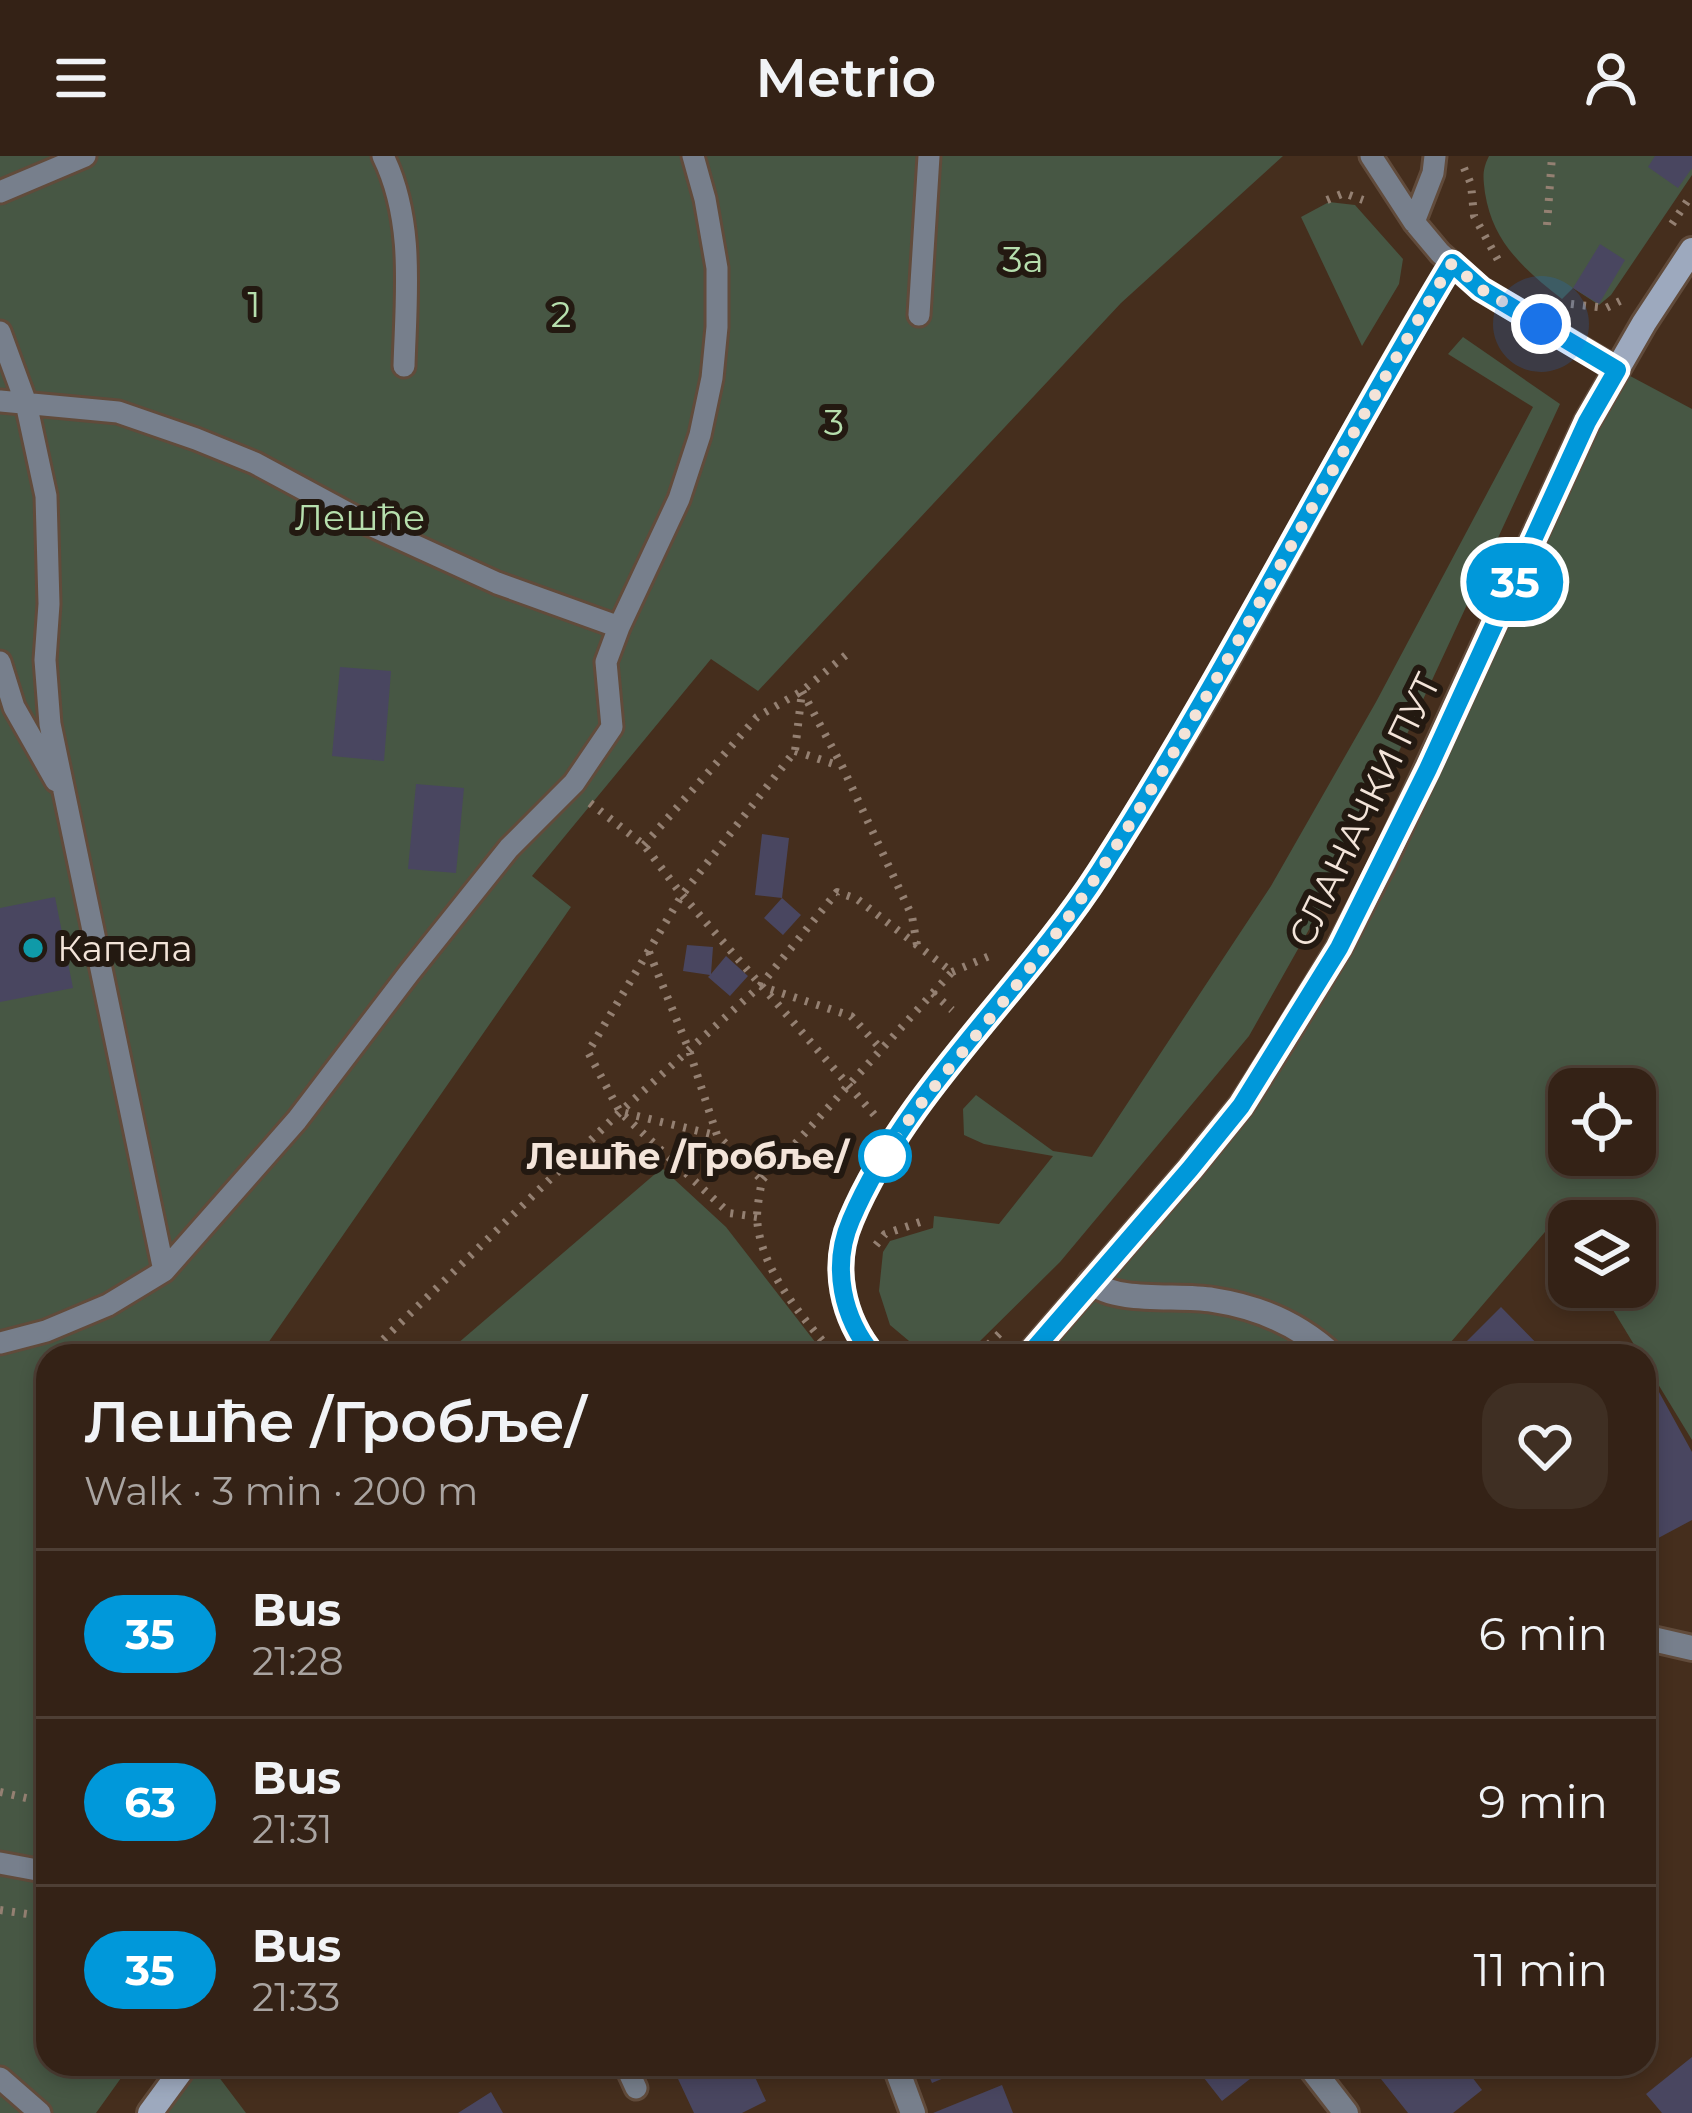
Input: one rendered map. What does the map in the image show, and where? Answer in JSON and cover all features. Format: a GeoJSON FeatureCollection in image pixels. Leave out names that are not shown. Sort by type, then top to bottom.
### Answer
{"type":"FeatureCollection","features":[{"type":"Feature","properties":{"kind":"street","name":"СЛАНАЧКИ ПУТ"},"geometry":{"type":"LineString","coordinates":[[1038,1344],[1241,1106],[1339,948],[1419,788],[1587,422],[1692,250]]}},
{"type":"Feature","properties":{"kind":"street"},"geometry":{"type":"LineString","coordinates":[[1091,1282],[1109,1293],[1213,1300],[1274,1315],[1320,1344]]}},
{"type":"Feature","properties":{"kind":"street"},"geometry":{"type":"LineString","coordinates":[[1656,1640],[1692,1648]]}},
{"type":"Feature","properties":{"kind":"street"},"geometry":{"type":"LineString","coordinates":[[150,2113],[177,2076]]}},
{"type":"Feature","properties":{"kind":"street"},"geometry":{"type":"LineString","coordinates":[[900,2076],[914,2113]]}},
{"type":"Feature","properties":{"kind":"street"},"geometry":{"type":"LineString","coordinates":[[1317,2076],[1346,2113]]}},
{"type":"Feature","properties":{"kind":"lane"},"geometry":{"type":"LineString","coordinates":[[0,192],[85,156]]}},
{"type":"Feature","properties":{"kind":"lane"},"geometry":{"type":"LineString","coordinates":[[383,156],[406,231],[404,366]]}},
{"type":"Feature","properties":{"kind":"lane"},"geometry":{"type":"LineString","coordinates":[[0,1343],[108,1305],[164,1271],[297,1120],[509,848],[569,788],[612,727],[606,662],[679,499],[712,378],[717,268],[693,156]]}},
{"type":"Feature","properties":{"kind":"lane"},"geometry":{"type":"LineString","coordinates":[[920,316],[929,156]]}},
{"type":"Feature","properties":{"kind":"lane"},"geometry":{"type":"LineString","coordinates":[[1370,156],[1414,222],[1481,289],[1617,370]]}},
{"type":"Feature","properties":{"kind":"lane"},"geometry":{"type":"LineString","coordinates":[[1414,222],[1436,156]]}},
{"type":"Feature","properties":{"kind":"lane"},"geometry":{"type":"LineString","coordinates":[[863,1344],[845,1309],[841,1262],[849,1223],[896,1139],[1099,873],[1227,664],[1353,431],[1452,263]]}},
{"type":"Feature","properties":{"kind":"lane"},"geometry":{"type":"LineString","coordinates":[[0,332],[26,403],[46,496],[49,604],[45,660],[50,724],[164,1271]]}},
{"type":"Feature","properties":{"kind":"lane"},"geometry":{"type":"LineString","coordinates":[[0,401],[118,412],[196,439],[255,463],[370,526],[497,583],[620,627]]}},
{"type":"Feature","properties":{"kind":"lane"},"geometry":{"type":"LineString","coordinates":[[0,662],[14,707],[66,799]]}},
{"type":"Feature","properties":{"kind":"lane"},"geometry":{"type":"LineString","coordinates":[[0,1863],[36,1870]]}},
{"type":"Feature","properties":{"kind":"lane"},"geometry":{"type":"LineString","coordinates":[[630,2076],[636,2088]]}},
{"type":"Feature","properties":{"kind":"lane"},"geometry":{"type":"LineString","coordinates":[[0,2078],[40,2113]]}},
{"type":"Feature","properties":{"kind":"path"},"geometry":{"type":"LineString","coordinates":[[1459,156],[1471,184],[1474,216],[1496,259],[1510,269]]}},
{"type":"Feature","properties":{"kind":"path"},"geometry":{"type":"LineString","coordinates":[[1547,225],[1552,156]]}},
{"type":"Feature","properties":{"kind":"path"},"geometry":{"type":"LineString","coordinates":[[1562,303],[1586,307]]}},
{"type":"Feature","properties":{"kind":"path"},"geometry":{"type":"LineString","coordinates":[[644,845],[757,717],[802,691],[846,655]]}},
{"type":"Feature","properties":{"kind":"path"},"geometry":{"type":"LineString","coordinates":[[757,1217],[729,1213],[620,1112],[588,1052],[682,896],[795,751],[802,691]]}},
{"type":"Feature","properties":{"kind":"path"},"geometry":{"type":"LineString","coordinates":[[802,691],[912,916],[917,945]]}},
{"type":"Feature","properties":{"kind":"path"},"geometry":{"type":"LineString","coordinates":[[795,751],[842,766]]}},
{"type":"Feature","properties":{"kind":"path"},"geometry":{"type":"LineString","coordinates":[[569,788],[644,845],[682,896],[896,1139]]}},
{"type":"Feature","properties":{"kind":"path"},"geometry":{"type":"LineString","coordinates":[[378,1344],[620,1112],[760,986],[837,892],[857,898],[952,972]]}},
{"type":"Feature","properties":{"kind":"path"},"geometry":{"type":"LineString","coordinates":[[649,950],[717,1135],[762,1180]]}},
{"type":"Feature","properties":{"kind":"path"},"geometry":{"type":"LineString","coordinates":[[824,1344],[765,1259],[757,1217],[762,1180],[952,972],[994,954]]}},
{"type":"Feature","properties":{"kind":"path"},"geometry":{"type":"LineString","coordinates":[[760,986],[851,1016],[882,1050]]}},
{"type":"Feature","properties":{"kind":"path"},"geometry":{"type":"LineString","coordinates":[[933,993],[952,1010]]}},
{"type":"Feature","properties":{"kind":"path"},"geometry":{"type":"LineString","coordinates":[[620,1112],[717,1135]]}},
{"type":"Feature","properties":{"kind":"path"},"geometry":{"type":"LineString","coordinates":[[874,1248],[885,1234],[926,1220]]}},
{"type":"Feature","properties":{"kind":"path"},"geometry":{"type":"LineString","coordinates":[[989,1344],[1017,1317]]}},
{"type":"Feature","properties":{"kind":"path"},"geometry":{"type":"LineString","coordinates":[[889,1336],[899,1344]]}},
{"type":"Feature","properties":{"kind":"path"},"geometry":{"type":"LineString","coordinates":[[0,1792],[36,1800]]}},
{"type":"Feature","properties":{"kind":"path"},"geometry":{"type":"LineString","coordinates":[[0,1910],[36,1915]]}},
{"type":"Feature","properties":{"kind":"green space","name":"Лешће"},"geometry":{"type":"Polygon","coordinates":[[[0,156],[1283,156],[1121,303],[758,691],[711,659],[532,876],[571,907],[267,1344],[36,1344],[36,2076],[122,2076],[96,2113],[0,2113],[0,156]]]}},
{"type":"Feature","properties":{"kind":"green space"},"geometry":{"type":"Polygon","coordinates":[[[1489,156],[1692,156],[1692,175],[1611,295],[1599,305],[1573,288],[1562,299],[1512,254],[1489,211],[1484,178],[1489,156]]]}},
{"type":"Feature","properties":{"kind":"green space"},"geometry":{"type":"Polygon","coordinates":[[[1329,202],[1355,205],[1403,259],[1399,284],[1362,346],[1301,217],[1329,202]]]}},
{"type":"Feature","properties":{"kind":"green space"},"geometry":{"type":"Polygon","coordinates":[[[1463,337],[1560,404],[1351,855],[1249,1036],[1060,1262],[979,1342],[913,1344],[890,1325],[879,1291],[883,1252],[890,1241],[933,1228],[934,1216],[999,1224],[1053,1156],[984,1144],[964,1135],[963,1109],[976,1095],[1053,1151],[1092,1157],[1271,886],[1376,702],[1533,407],[1448,354],[1463,337]]]}},
{"type":"Feature","properties":{"kind":"green space"},"geometry":{"type":"Polygon","coordinates":[[[1617,369],[1692,409],[1692,1440],[1656,1381],[1656,1344],[1634,1344],[1612,1308],[1656,1308],[1656,1200],[1548,1200],[1548,1228],[1449,1344],[1037,1344],[1282,1042],[1617,369]]]}},
{"type":"Feature","properties":{"kind":"green space"},"geometry":{"type":"Polygon","coordinates":[[[662,1168],[726,1227],[817,1344],[457,1344],[662,1168]]]}},
{"type":"Feature","properties":{"kind":"green space"},"geometry":{"type":"Polygon","coordinates":[[[177,2076],[218,2076],[246,2113],[149,2113],[177,2076]]]}},
{"type":"Feature","properties":{"kind":"building"},"geometry":{"type":"Polygon","coordinates":[[[1655,156],[1692,156],[1692,168],[1678,188],[1648,167],[1655,156]]]}},
{"type":"Feature","properties":{"kind":"building"},"geometry":{"type":"Polygon","coordinates":[[[1600,244],[1625,260],[1599,304],[1573,288],[1600,244]]]}},
{"type":"Feature","properties":{"kind":"building"},"geometry":{"type":"Polygon","coordinates":[[[340,667],[391,671],[384,761],[332,756],[340,667]]]}},
{"type":"Feature","properties":{"kind":"building"},"geometry":{"type":"Polygon","coordinates":[[[416,784],[464,788],[456,873],[408,869],[416,784]]]}},
{"type":"Feature","properties":{"kind":"building"},"geometry":{"type":"Polygon","coordinates":[[[762,834],[789,838],[782,898],[755,895],[762,834]]]}},
{"type":"Feature","properties":{"kind":"building","name":"Капела"},"geometry":{"type":"Polygon","coordinates":[[[55,897],[73,988],[0,1002],[0,908],[55,897]]]}},
{"type":"Feature","properties":{"kind":"building"},"geometry":{"type":"Polygon","coordinates":[[[782,898],[801,915],[783,935],[764,918],[782,898]]]}},
{"type":"Feature","properties":{"kind":"building"},"geometry":{"type":"Polygon","coordinates":[[[687,945],[713,947],[711,974],[726,956],[748,976],[730,996],[710,975],[683,971],[687,945]]]}},
{"type":"Feature","properties":{"kind":"building"},"geometry":{"type":"Polygon","coordinates":[[[1501,1307],[1537,1344],[1464,1344],[1501,1307]]]}},
{"type":"Feature","properties":{"kind":"building"},"geometry":{"type":"Polygon","coordinates":[[[1656,1394],[1692,1452],[1692,1520],[1656,1539],[1656,1394]]]}},
{"type":"Feature","properties":{"kind":"building"},"geometry":{"type":"Polygon","coordinates":[[[1692,2057],[1692,2113],[1662,2113],[1646,2094],[1692,2057]]]}},
{"type":"Feature","properties":{"kind":"building"},"geometry":{"type":"Polygon","coordinates":[[[677,2076],[755,2076],[766,2101],[742,2113],[694,2113],[677,2076]]]}},
{"type":"Feature","properties":{"kind":"building"},"geometry":{"type":"Polygon","coordinates":[[[1202,2076],[1254,2076],[1222,2101],[1202,2076]]]}},
{"type":"Feature","properties":{"kind":"building"},"geometry":{"type":"Polygon","coordinates":[[[1471,2076],[1482,2090],[1453,2113],[1408,2113],[1381,2079],[1471,2076]]]}},
{"type":"Feature","properties":{"kind":"building"},"geometry":{"type":"Polygon","coordinates":[[[1002,2085],[1013,2113],[933,2113],[1002,2085]]]}},
{"type":"Feature","properties":{"kind":"building"},"geometry":{"type":"Polygon","coordinates":[[[491,2092],[503,2113],[458,2113],[491,2092]]]}},
{"type":"Feature","properties":{"kind":"bus line","name":"35"},"geometry":{"type":"LineString","coordinates":[[863,1344],[845,1309],[841,1262],[849,1223],[885,1155],[1089,888],[1159,778],[1452,263],[1481,289],[1617,370],[1587,422],[1428,769],[1339,948],[1241,1106],[1038,1344]]}},
{"type":"Feature","properties":{"kind":"place","name":"Капела"},"geometry":{"type":"Point","coordinates":[33,948]}},
{"type":"Feature","properties":{"kind":"place","name":"Лешће /Гробље/"},"geometry":{"type":"Point","coordinates":[885,1156]}},
{"type":"Feature","properties":{"kind":"route"},"geometry":{"type":"LineString","coordinates":[[885,1156],[1099,873],[1227,664],[1353,431],[1452,263],[1481,289],[1541,324]]}},
{"type":"Feature","properties":{"kind":"park label","name":"3a"},"geometry":{"type":"Point","coordinates":[1023,259]}},
{"type":"Feature","properties":{"kind":"park label","name":"1"},"geometry":{"type":"Point","coordinates":[254,304]}},
{"type":"Feature","properties":{"kind":"park label","name":"2"},"geometry":{"type":"Point","coordinates":[561,314]}},
{"type":"Feature","properties":{"kind":"park label","name":"3"},"geometry":{"type":"Point","coordinates":[834,422]}}]}
